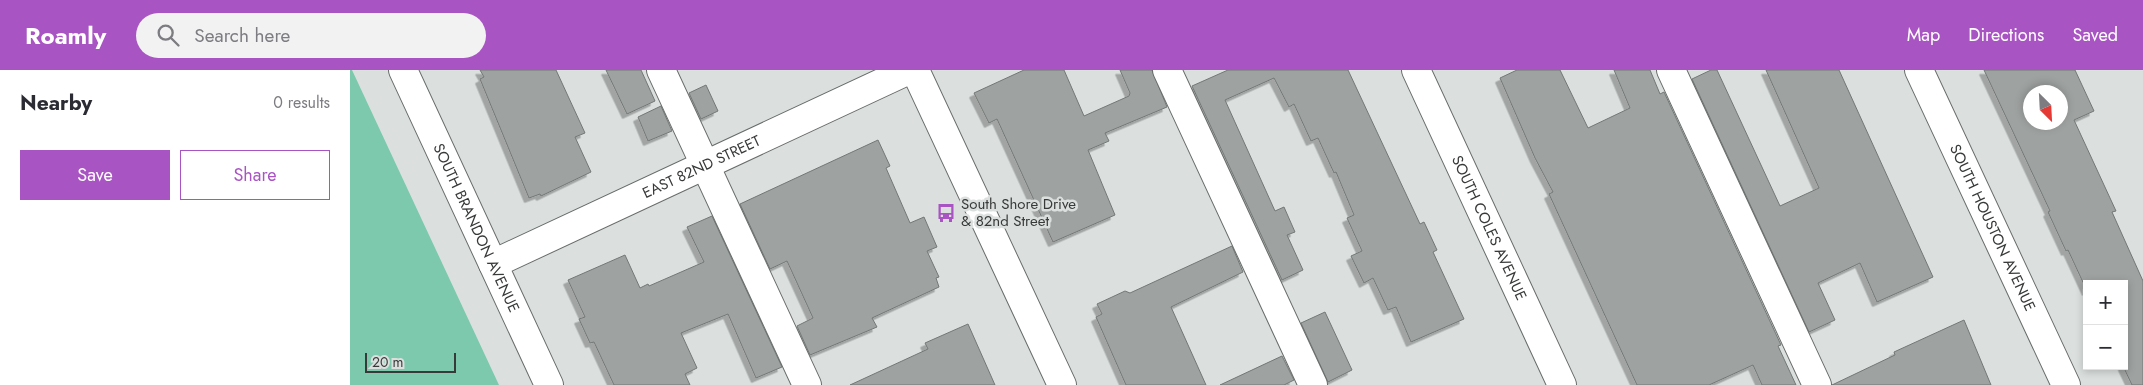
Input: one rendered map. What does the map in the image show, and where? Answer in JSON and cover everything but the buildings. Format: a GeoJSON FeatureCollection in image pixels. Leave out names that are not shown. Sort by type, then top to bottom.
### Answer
{"type":"FeatureCollection","features":[{"type":"Feature","properties":{"kind":"street","name":"SOUTH BRANDON AVENUE"},"geometry":{"type":"LineString","coordinates":[[403,70],[549,385]]}},
{"type":"Feature","properties":{"kind":"street"},"geometry":{"type":"LineString","coordinates":[[661,70],[807,385]]}},
{"type":"Feature","properties":{"kind":"street","name":"EAST 82ND STREET"},"geometry":{"type":"LineString","coordinates":[[493,264],[909,70]]}},
{"type":"Feature","properties":{"kind":"street"},"geometry":{"type":"LineString","coordinates":[[915,70],[1062,385]]}},
{"type":"Feature","properties":{"kind":"street"},"geometry":{"type":"LineString","coordinates":[[1167,70],[1313,385]]}},
{"type":"Feature","properties":{"kind":"street","name":"SOUTH COLES AVENUE"},"geometry":{"type":"LineString","coordinates":[[1416,70],[1562,385]]}},
{"type":"Feature","properties":{"kind":"street"},"geometry":{"type":"LineString","coordinates":[[1671,70],[1817,385]]}},
{"type":"Feature","properties":{"kind":"street","name":"SOUTH HOUSTON AVENUE"},"geometry":{"type":"LineString","coordinates":[[1919,70],[2066,385]]}},
{"type":"Feature","properties":{"kind":"green space"},"geometry":{"type":"Polygon","coordinates":[[[350,70],[352,70],[499,385],[350,385],[350,70]]]}},
{"type":"Feature","properties":{"kind":"place","name":"South Shore Drive & 82nd Street"},"geometry":{"type":"Point","coordinates":[946,213]}}]}
